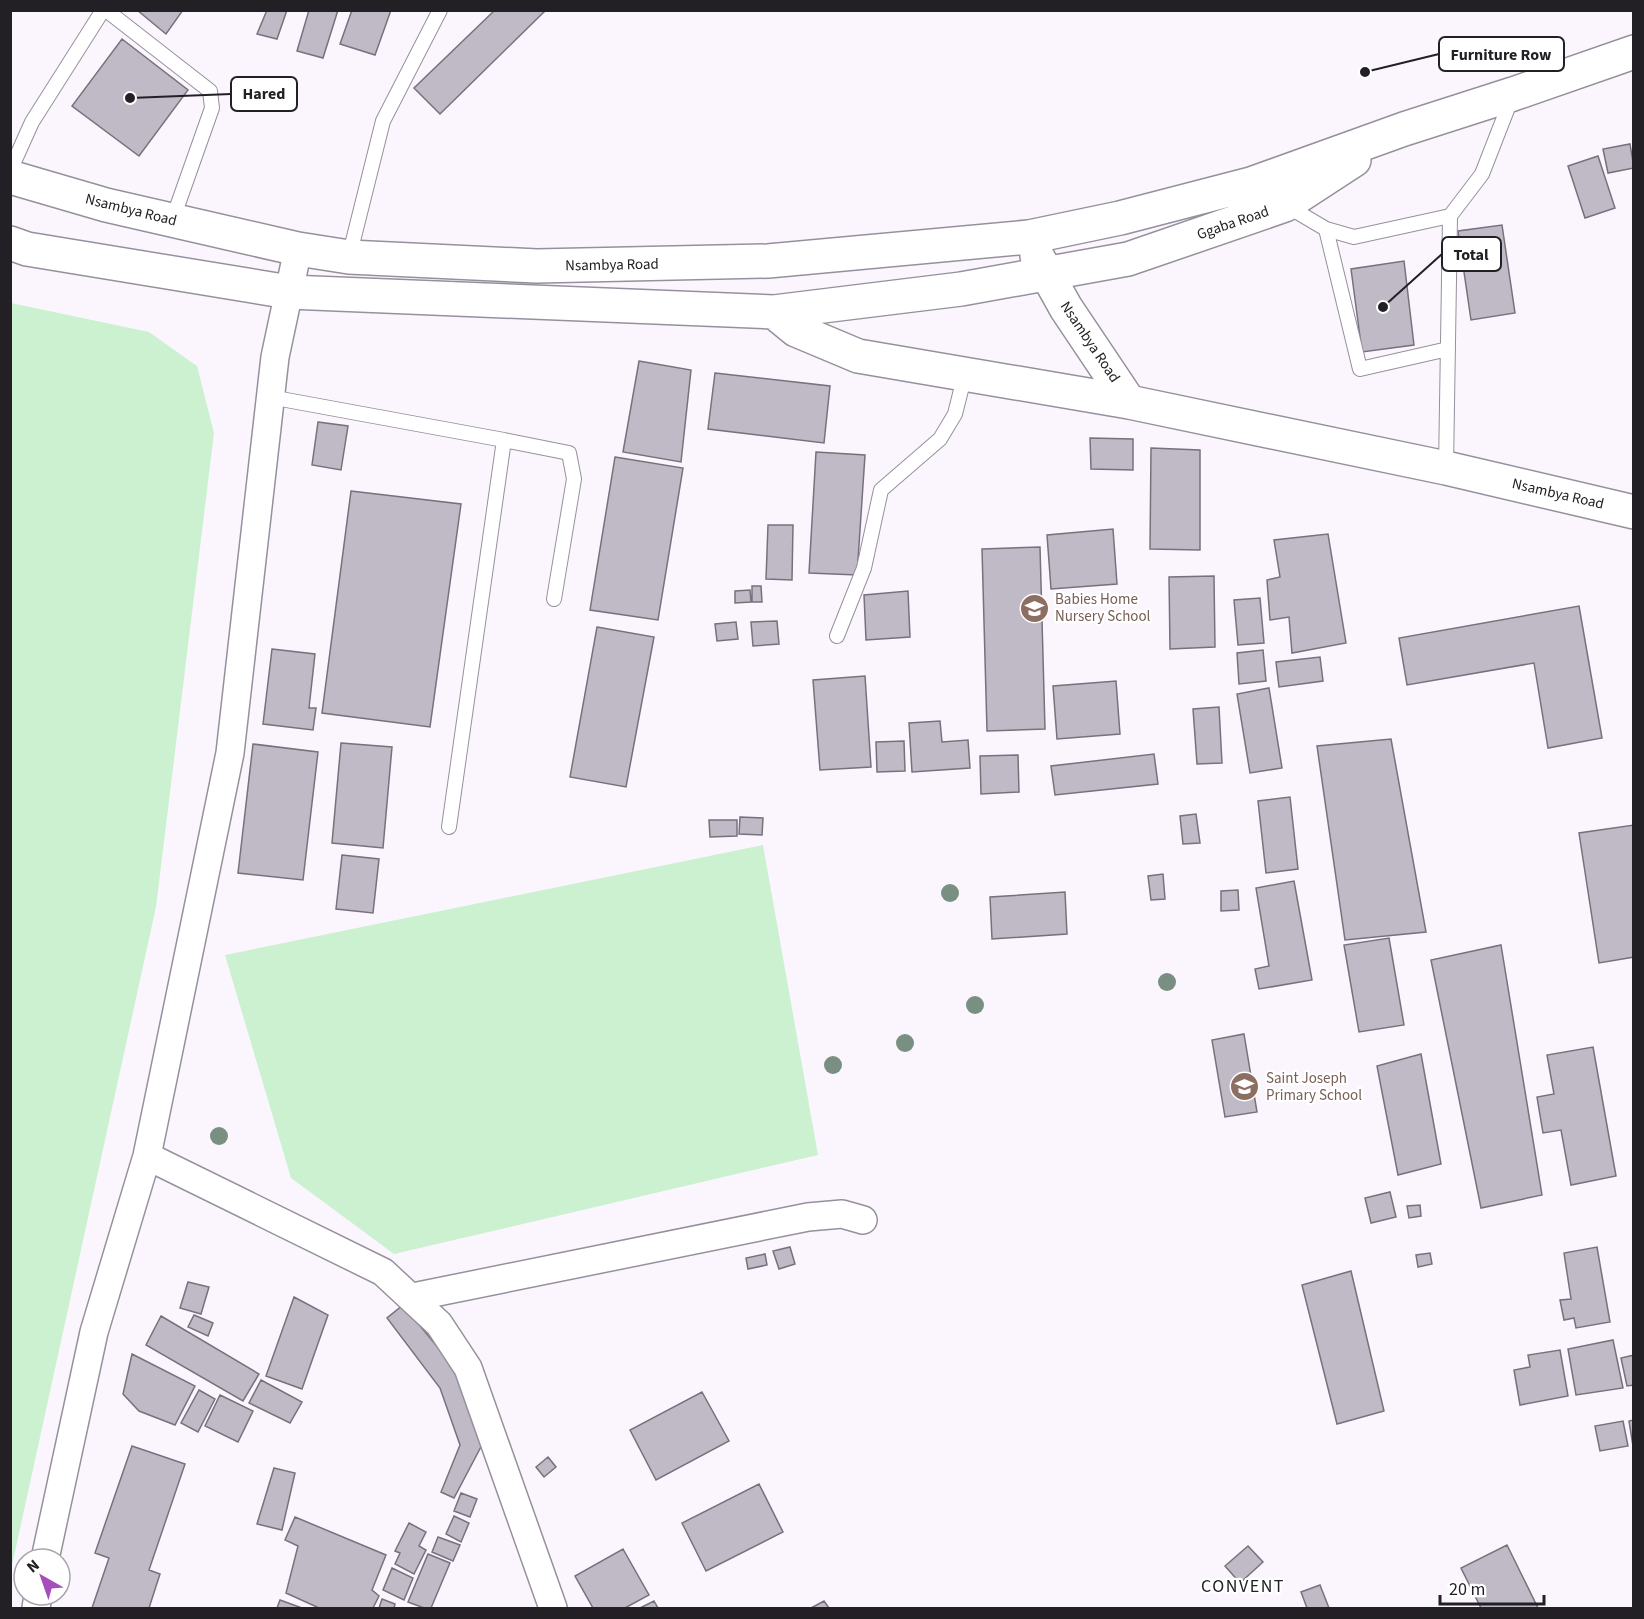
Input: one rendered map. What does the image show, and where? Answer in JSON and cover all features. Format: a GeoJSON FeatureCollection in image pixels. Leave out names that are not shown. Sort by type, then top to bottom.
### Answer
{"type":"FeatureCollection","features":[{"type":"Feature","properties":{"kind":"main road","name":"Ggaba Road"},"geometry":{"type":"LineString","coordinates":[[1029,237],[1251,184],[1404,129],[1634,52]]}},
{"type":"Feature","properties":{"kind":"main road","name":"Ggaba Road"},"geometry":{"type":"LineString","coordinates":[[289,292],[774,312],[961,289],[1128,259],[1285,205],[1404,129]]}},
{"type":"Feature","properties":{"kind":"main road","name":"Nsambya Road"},"geometry":{"type":"LineString","coordinates":[[10,177],[106,205],[172,221],[298,249],[349,257],[537,266],[768,261],[1029,237],[1046,275],[1130,402]]}},
{"type":"Feature","properties":{"kind":"main road"},"geometry":{"type":"LineString","coordinates":[[10,243],[27,249],[289,292]]}},
{"type":"Feature","properties":{"kind":"main road","name":"Nsambya Road"},"geometry":{"type":"LineString","coordinates":[[774,312],[796,330],[858,356],[1130,402],[1446,468],[1634,512]]}},
{"type":"Feature","properties":{"kind":"street"},"geometry":{"type":"LineString","coordinates":[[48,1547],[94,1332],[147,1156],[230,753],[270,397],[298,249]]}},
{"type":"Feature","properties":{"kind":"street"},"geometry":{"type":"LineString","coordinates":[[147,1156],[383,1272],[413,1297],[439,1324],[468,1368],[553,1608]]}},
{"type":"Feature","properties":{"kind":"street"},"geometry":{"type":"LineString","coordinates":[[413,1297],[808,1216],[842,1214],[863,1220]]}},
{"type":"Feature","properties":{"kind":"lane"},"geometry":{"type":"LineString","coordinates":[[10,171],[33,122],[105,10],[210,91],[212,108],[172,221]]}},
{"type":"Feature","properties":{"kind":"lane"},"geometry":{"type":"LineString","coordinates":[[349,257],[383,121],[440,10]]}},
{"type":"Feature","properties":{"kind":"lane"},"geometry":{"type":"LineString","coordinates":[[1446,468],[1450,216],[1482,174],[1513,94]]}},
{"type":"Feature","properties":{"kind":"lane"},"geometry":{"type":"LineString","coordinates":[[1285,205],[1326,229],[1354,237],[1450,216]]}},
{"type":"Feature","properties":{"kind":"lane"},"geometry":{"type":"LineString","coordinates":[[1326,229],[1360,369],[1448,349]]}},
{"type":"Feature","properties":{"kind":"lane"},"geometry":{"type":"LineString","coordinates":[[837,636],[864,568],[881,490],[940,439],[955,414],[966,374]]}},
{"type":"Feature","properties":{"kind":"lane"},"geometry":{"type":"LineString","coordinates":[[270,397],[570,453],[574,479],[554,599]]}},
{"type":"Feature","properties":{"kind":"lane"},"geometry":{"type":"LineString","coordinates":[[449,827],[504,440]]}},
{"type":"Feature","properties":{"kind":"green space"},"geometry":{"type":"Polygon","coordinates":[[[11,303],[149,332],[197,366],[214,433],[156,907],[16,1547],[12,1547],[11,1570],[11,303]]]}},
{"type":"Feature","properties":{"kind":"green space"},"geometry":{"type":"Polygon","coordinates":[[[763,845],[818,1155],[394,1254],[291,1178],[225,955],[763,845]]]}},
{"type":"Feature","properties":{"kind":"building"},"geometry":{"type":"Polygon","coordinates":[[[137,10],[183,10],[166,34],[137,10]]]}},
{"type":"Feature","properties":{"kind":"building"},"geometry":{"type":"Polygon","coordinates":[[[267,10],[287,10],[277,39],[257,34],[267,10]]]}},
{"type":"Feature","properties":{"kind":"building"},"geometry":{"type":"Polygon","coordinates":[[[309,10],[338,10],[323,58],[297,51],[309,10]]]}},
{"type":"Feature","properties":{"kind":"building"},"geometry":{"type":"Polygon","coordinates":[[[352,10],[391,10],[375,55],[340,44],[352,10]]]}},
{"type":"Feature","properties":{"kind":"building"},"geometry":{"type":"Polygon","coordinates":[[[495,10],[546,10],[440,114],[414,88],[495,10]]]}},
{"type":"Feature","properties":{"kind":"building"},"geometry":{"type":"Polygon","coordinates":[[[122,39],[188,90],[139,156],[72,106],[122,39]]]}},
{"type":"Feature","properties":{"kind":"building"},"geometry":{"type":"Polygon","coordinates":[[[1630,144],[1634,168],[1608,173],[1603,149],[1630,144]]]}},
{"type":"Feature","properties":{"kind":"building"},"geometry":{"type":"Polygon","coordinates":[[[1598,156],[1615,208],[1585,218],[1568,166],[1598,156]]]}},
{"type":"Feature","properties":{"kind":"building"},"geometry":{"type":"Polygon","coordinates":[[[1502,225],[1515,313],[1471,320],[1458,231],[1502,225]]]}},
{"type":"Feature","properties":{"kind":"building"},"geometry":{"type":"Polygon","coordinates":[[[1404,261],[1414,345],[1362,352],[1351,269],[1404,261]]]}},
{"type":"Feature","properties":{"kind":"building"},"geometry":{"type":"Polygon","coordinates":[[[639,361],[691,370],[681,462],[623,452],[639,361]]]}},
{"type":"Feature","properties":{"kind":"building"},"geometry":{"type":"Polygon","coordinates":[[[715,373],[830,386],[824,443],[708,429],[715,373]]]}},
{"type":"Feature","properties":{"kind":"building"},"geometry":{"type":"Polygon","coordinates":[[[318,422],[348,426],[341,470],[312,465],[318,422]]]}},
{"type":"Feature","properties":{"kind":"building"},"geometry":{"type":"Polygon","coordinates":[[[1090,438],[1133,439],[1133,470],[1091,469],[1090,438]]]}},
{"type":"Feature","properties":{"kind":"building"},"geometry":{"type":"Polygon","coordinates":[[[1151,448],[1200,450],[1200,550],[1150,549],[1151,448]]]}},
{"type":"Feature","properties":{"kind":"building"},"geometry":{"type":"Polygon","coordinates":[[[816,452],[865,455],[857,575],[809,573],[816,452]]]}},
{"type":"Feature","properties":{"kind":"building"},"geometry":{"type":"Polygon","coordinates":[[[615,457],[683,468],[658,620],[590,610],[615,457]]]}},
{"type":"Feature","properties":{"kind":"building"},"geometry":{"type":"Polygon","coordinates":[[[351,491],[461,504],[430,727],[322,713],[351,491]]]}},
{"type":"Feature","properties":{"kind":"building"},"geometry":{"type":"Polygon","coordinates":[[[768,525],[793,525],[792,580],[766,579],[768,525]]]}},
{"type":"Feature","properties":{"kind":"building"},"geometry":{"type":"Polygon","coordinates":[[[1113,529],[1117,584],[1051,589],[1047,535],[1113,529]]]}},
{"type":"Feature","properties":{"kind":"building"},"geometry":{"type":"Polygon","coordinates":[[[1328,534],[1346,643],[1292,653],[1289,617],[1270,620],[1267,580],[1280,577],[1274,540],[1328,534]]]}},
{"type":"Feature","properties":{"kind":"building"},"geometry":{"type":"Polygon","coordinates":[[[1040,547],[1045,729],[987,731],[982,549],[1040,547]]]}},
{"type":"Feature","properties":{"kind":"building"},"geometry":{"type":"Polygon","coordinates":[[[1214,576],[1215,647],[1170,649],[1169,577],[1214,576]]]}},
{"type":"Feature","properties":{"kind":"building"},"geometry":{"type":"Polygon","coordinates":[[[752,586],[761,586],[762,602],[752,602],[752,586]]]}},
{"type":"Feature","properties":{"kind":"building"},"geometry":{"type":"Polygon","coordinates":[[[750,590],[751,602],[735,603],[735,591],[750,590]]]}},
{"type":"Feature","properties":{"kind":"building"},"geometry":{"type":"Polygon","coordinates":[[[908,591],[910,637],[866,640],[864,595],[908,591]]]}},
{"type":"Feature","properties":{"kind":"building"},"geometry":{"type":"Polygon","coordinates":[[[1260,598],[1264,643],[1238,645],[1234,600],[1260,598]]]}},
{"type":"Feature","properties":{"kind":"building"},"geometry":{"type":"Polygon","coordinates":[[[1579,606],[1602,738],[1548,748],[1534,663],[1407,685],[1399,638],[1579,606]]]}},
{"type":"Feature","properties":{"kind":"building"},"geometry":{"type":"Polygon","coordinates":[[[777,621],[779,644],[753,646],[751,622],[777,621]]]}},
{"type":"Feature","properties":{"kind":"building"},"geometry":{"type":"Polygon","coordinates":[[[736,622],[738,639],[717,641],[715,624],[736,622]]]}},
{"type":"Feature","properties":{"kind":"building"},"geometry":{"type":"Polygon","coordinates":[[[597,627],[654,637],[626,787],[570,777],[597,627]]]}},
{"type":"Feature","properties":{"kind":"building"},"geometry":{"type":"Polygon","coordinates":[[[272,649],[315,654],[309,708],[316,708],[313,730],[263,724],[272,649]]]}},
{"type":"Feature","properties":{"kind":"building"},"geometry":{"type":"Polygon","coordinates":[[[1263,650],[1266,681],[1239,684],[1237,653],[1263,650]]]}},
{"type":"Feature","properties":{"kind":"building"},"geometry":{"type":"Polygon","coordinates":[[[1320,657],[1323,681],[1279,687],[1276,662],[1320,657]]]}},
{"type":"Feature","properties":{"kind":"building"},"geometry":{"type":"Polygon","coordinates":[[[865,676],[871,767],[820,770],[813,680],[865,676]]]}},
{"type":"Feature","properties":{"kind":"building"},"geometry":{"type":"Polygon","coordinates":[[[1116,681],[1120,734],[1057,739],[1053,686],[1116,681]]]}},
{"type":"Feature","properties":{"kind":"building"},"geometry":{"type":"Polygon","coordinates":[[[1269,688],[1282,768],[1250,773],[1237,694],[1269,688]]]}},
{"type":"Feature","properties":{"kind":"building"},"geometry":{"type":"Polygon","coordinates":[[[1219,707],[1222,763],[1197,764],[1193,709],[1219,707]]]}},
{"type":"Feature","properties":{"kind":"building"},"geometry":{"type":"Polygon","coordinates":[[[940,721],[942,742],[968,740],[970,768],[912,772],[909,723],[940,721]]]}},
{"type":"Feature","properties":{"kind":"building"},"geometry":{"type":"Polygon","coordinates":[[[1391,739],[1426,932],[1345,940],[1317,746],[1391,739]]]}},
{"type":"Feature","properties":{"kind":"building"},"geometry":{"type":"Polygon","coordinates":[[[904,741],[905,771],[877,772],[876,742],[904,741]]]}},
{"type":"Feature","properties":{"kind":"building"},"geometry":{"type":"Polygon","coordinates":[[[341,743],[392,747],[383,848],[332,843],[341,743]]]}},
{"type":"Feature","properties":{"kind":"building"},"geometry":{"type":"Polygon","coordinates":[[[253,744],[318,752],[303,880],[238,873],[253,744]]]}},
{"type":"Feature","properties":{"kind":"building"},"geometry":{"type":"Polygon","coordinates":[[[1154,754],[1158,784],[1055,795],[1051,766],[1154,754]]]}},
{"type":"Feature","properties":{"kind":"building"},"geometry":{"type":"Polygon","coordinates":[[[1018,755],[1019,792],[981,794],[980,756],[1018,755]]]}},
{"type":"Feature","properties":{"kind":"building"},"geometry":{"type":"Polygon","coordinates":[[[1290,797],[1298,869],[1266,873],[1258,801],[1290,797]]]}},
{"type":"Feature","properties":{"kind":"building"},"geometry":{"type":"Polygon","coordinates":[[[1196,814],[1200,843],[1183,844],[1180,816],[1196,814]]]}},
{"type":"Feature","properties":{"kind":"building"},"geometry":{"type":"Polygon","coordinates":[[[740,817],[763,818],[762,835],[739,834],[740,817]]]}},
{"type":"Feature","properties":{"kind":"building"},"geometry":{"type":"Polygon","coordinates":[[[709,820],[737,820],[737,836],[710,837],[709,820]]]}},
{"type":"Feature","properties":{"kind":"building"},"geometry":{"type":"Polygon","coordinates":[[[1634,825],[1634,957],[1599,963],[1579,833],[1634,825]]]}},
{"type":"Feature","properties":{"kind":"building"},"geometry":{"type":"Polygon","coordinates":[[[342,855],[379,859],[373,913],[336,909],[342,855]]]}},
{"type":"Feature","properties":{"kind":"building"},"geometry":{"type":"Polygon","coordinates":[[[1163,874],[1165,899],[1151,900],[1148,876],[1163,874]]]}},
{"type":"Feature","properties":{"kind":"building"},"geometry":{"type":"Polygon","coordinates":[[[1294,881],[1312,980],[1259,989],[1255,969],[1269,966],[1256,888],[1294,881]]]}},
{"type":"Feature","properties":{"kind":"building"},"geometry":{"type":"Polygon","coordinates":[[[1238,890],[1239,910],[1221,911],[1221,891],[1238,890]]]}},
{"type":"Feature","properties":{"kind":"building"},"geometry":{"type":"Polygon","coordinates":[[[1065,892],[1067,934],[992,939],[990,897],[1065,892]]]}},
{"type":"Feature","properties":{"kind":"building"},"geometry":{"type":"Polygon","coordinates":[[[1389,938],[1404,1025],[1359,1032],[1344,945],[1389,938]]]}},
{"type":"Feature","properties":{"kind":"building"},"geometry":{"type":"Polygon","coordinates":[[[1501,945],[1542,1195],[1481,1208],[1431,960],[1501,945]]]}},
{"type":"Feature","properties":{"kind":"building"},"geometry":{"type":"Polygon","coordinates":[[[1244,1034],[1257,1112],[1225,1117],[1212,1040],[1244,1034]]]}},
{"type":"Feature","properties":{"kind":"building"},"geometry":{"type":"Polygon","coordinates":[[[1593,1047],[1616,1176],[1571,1185],[1561,1130],[1543,1133],[1537,1097],[1554,1094],[1547,1055],[1593,1047]]]}},
{"type":"Feature","properties":{"kind":"building"},"geometry":{"type":"Polygon","coordinates":[[[1421,1054],[1441,1164],[1398,1175],[1377,1066],[1421,1054]]]}},
{"type":"Feature","properties":{"kind":"building"},"geometry":{"type":"Polygon","coordinates":[[[1390,1192],[1396,1217],[1371,1223],[1365,1198],[1390,1192]]]}},
{"type":"Feature","properties":{"kind":"building"},"geometry":{"type":"Polygon","coordinates":[[[1420,1205],[1421,1216],[1409,1218],[1407,1206],[1420,1205]]]}},
{"type":"Feature","properties":{"kind":"building"},"geometry":{"type":"Polygon","coordinates":[[[790,1247],[795,1264],[779,1269],[773,1251],[790,1247]]]}},
{"type":"Feature","properties":{"kind":"building"},"geometry":{"type":"Polygon","coordinates":[[[1597,1247],[1610,1322],[1576,1328],[1574,1318],[1564,1320],[1560,1300],[1571,1299],[1564,1253],[1597,1247]]]}},
{"type":"Feature","properties":{"kind":"building"},"geometry":{"type":"Polygon","coordinates":[[[1430,1253],[1432,1264],[1418,1267],[1416,1255],[1430,1253]]]}},
{"type":"Feature","properties":{"kind":"building"},"geometry":{"type":"Polygon","coordinates":[[[765,1254],[767,1265],[748,1269],[746,1258],[765,1254]]]}},
{"type":"Feature","properties":{"kind":"building"},"geometry":{"type":"Polygon","coordinates":[[[1351,1271],[1384,1411],[1337,1424],[1302,1285],[1351,1271]]]}},
{"type":"Feature","properties":{"kind":"building"},"geometry":{"type":"Polygon","coordinates":[[[188,1282],[209,1287],[201,1314],[180,1308],[188,1282]]]}},
{"type":"Feature","properties":{"kind":"building"},"geometry":{"type":"Polygon","coordinates":[[[294,1297],[328,1315],[302,1389],[266,1376],[294,1297]]]}},
{"type":"Feature","properties":{"kind":"building"},"geometry":{"type":"Polygon","coordinates":[[[403,1305],[458,1372],[483,1443],[454,1498],[441,1492],[460,1445],[440,1388],[387,1318],[403,1305]]]}},
{"type":"Feature","properties":{"kind":"building"},"geometry":{"type":"Polygon","coordinates":[[[194,1315],[213,1323],[208,1336],[188,1327],[194,1315]]]}},
{"type":"Feature","properties":{"kind":"building"},"geometry":{"type":"Polygon","coordinates":[[[161,1316],[259,1374],[243,1401],[146,1345],[161,1316]]]}},
{"type":"Feature","properties":{"kind":"building"},"geometry":{"type":"Polygon","coordinates":[[[1613,1340],[1623,1388],[1576,1395],[1568,1349],[1613,1340]]]}},
{"type":"Feature","properties":{"kind":"building"},"geometry":{"type":"Polygon","coordinates":[[[1560,1350],[1568,1396],[1520,1405],[1514,1370],[1530,1367],[1528,1355],[1560,1350]]]}},
{"type":"Feature","properties":{"kind":"building"},"geometry":{"type":"Polygon","coordinates":[[[132,1354],[195,1386],[175,1425],[139,1411],[123,1394],[132,1354]]]}},
{"type":"Feature","properties":{"kind":"building"},"geometry":{"type":"Polygon","coordinates":[[[1634,1355],[1634,1385],[1627,1386],[1621,1358],[1634,1355]]]}},
{"type":"Feature","properties":{"kind":"building"},"geometry":{"type":"Polygon","coordinates":[[[261,1380],[302,1402],[290,1423],[249,1403],[261,1380]]]}},
{"type":"Feature","properties":{"kind":"building"},"geometry":{"type":"Polygon","coordinates":[[[199,1390],[215,1399],[198,1432],[181,1423],[199,1390]]]}},
{"type":"Feature","properties":{"kind":"building"},"geometry":{"type":"Polygon","coordinates":[[[702,1392],[729,1441],[656,1480],[630,1430],[702,1392]]]}},
{"type":"Feature","properties":{"kind":"building"},"geometry":{"type":"Polygon","coordinates":[[[220,1395],[253,1411],[238,1442],[205,1426],[220,1395]]]}},
{"type":"Feature","properties":{"kind":"building"},"geometry":{"type":"Polygon","coordinates":[[[1634,1420],[1634,1446],[1633,1446],[1629,1421],[1634,1420]]]}},
{"type":"Feature","properties":{"kind":"building"},"geometry":{"type":"Polygon","coordinates":[[[1623,1421],[1628,1446],[1600,1451],[1595,1426],[1623,1421]]]}},
{"type":"Feature","properties":{"kind":"building"},"geometry":{"type":"Polygon","coordinates":[[[132,1446],[185,1464],[149,1570],[160,1574],[149,1608],[92,1608],[109,1558],[95,1553],[132,1446]]]}},
{"type":"Feature","properties":{"kind":"building"},"geometry":{"type":"Polygon","coordinates":[[[548,1457],[556,1467],[544,1477],[536,1467],[548,1457]]]}},
{"type":"Feature","properties":{"kind":"building"},"geometry":{"type":"Polygon","coordinates":[[[274,1468],[295,1473],[282,1530],[257,1524],[274,1468]]]}},
{"type":"Feature","properties":{"kind":"building"},"geometry":{"type":"Polygon","coordinates":[[[759,1484],[783,1532],[706,1571],[682,1523],[759,1484]]]}},
{"type":"Feature","properties":{"kind":"building"},"geometry":{"type":"Polygon","coordinates":[[[461,1493],[477,1499],[470,1517],[454,1511],[461,1493]]]}},
{"type":"Feature","properties":{"kind":"building"},"geometry":{"type":"Polygon","coordinates":[[[454,1516],[469,1523],[461,1542],[446,1534],[454,1516]]]}},
{"type":"Feature","properties":{"kind":"building"},"geometry":{"type":"Polygon","coordinates":[[[295,1517],[386,1555],[372,1590],[379,1596],[373,1608],[319,1608],[286,1593],[298,1546],[285,1540],[295,1517]]]}},
{"type":"Feature","properties":{"kind":"building"},"geometry":{"type":"Polygon","coordinates":[[[409,1523],[426,1532],[419,1546],[426,1550],[414,1574],[395,1564],[400,1553],[395,1551],[409,1523]]]}},
{"type":"Feature","properties":{"kind":"building"},"geometry":{"type":"Polygon","coordinates":[[[438,1537],[460,1545],[453,1561],[432,1552],[438,1537]]]}},
{"type":"Feature","properties":{"kind":"building"},"geometry":{"type":"Polygon","coordinates":[[[1507,1545],[1538,1608],[1481,1608],[1461,1568],[1507,1545]]]}},
{"type":"Feature","properties":{"kind":"building"},"geometry":{"type":"Polygon","coordinates":[[[1248,1546],[1263,1562],[1240,1583],[1225,1566],[1248,1546]]]}},
{"type":"Feature","properties":{"kind":"building"},"geometry":{"type":"Polygon","coordinates":[[[623,1549],[649,1595],[625,1608],[593,1608],[575,1576],[623,1549]]]}},
{"type":"Feature","properties":{"kind":"building"},"geometry":{"type":"Polygon","coordinates":[[[428,1554],[450,1563],[431,1608],[424,1608],[408,1602],[428,1554]]]}},
{"type":"Feature","properties":{"kind":"building"},"geometry":{"type":"Polygon","coordinates":[[[392,1568],[413,1578],[404,1600],[383,1590],[392,1568]]]}},
{"type":"Feature","properties":{"kind":"building"},"geometry":{"type":"Polygon","coordinates":[[[1320,1585],[1329,1608],[1307,1608],[1301,1592],[1320,1585]]]}},
{"type":"Feature","properties":{"kind":"building"},"geometry":{"type":"Polygon","coordinates":[[[382,1599],[395,1604],[394,1608],[379,1608],[382,1599]]]}},
{"type":"Feature","properties":{"kind":"building"},"geometry":{"type":"Polygon","coordinates":[[[280,1600],[302,1608],[277,1608],[280,1600]]]}},
{"type":"Feature","properties":{"kind":"building"},"geometry":{"type":"Polygon","coordinates":[[[654,1601],[658,1608],[640,1608],[654,1601]]]}},
{"type":"Feature","properties":{"kind":"building"},"geometry":{"type":"Polygon","coordinates":[[[824,1601],[829,1608],[811,1608],[824,1601]]]}},
{"type":"Feature","properties":{"kind":"place","name":"Furniture Row"},"geometry":{"type":"Point","coordinates":[1365,72]}},
{"type":"Feature","properties":{"kind":"place","name":"Hared"},"geometry":{"type":"Point","coordinates":[130,98]}},
{"type":"Feature","properties":{"kind":"place","name":"Total"},"geometry":{"type":"Point","coordinates":[1383,307]}},
{"type":"Feature","properties":{"kind":"place","name":"Babies Home Nursery School"},"geometry":{"type":"Point","coordinates":[1034,608]}},
{"type":"Feature","properties":{"kind":"place","name":"Saint Joseph Primary School"},"geometry":{"type":"Point","coordinates":[1245,1087]}},
{"type":"Feature","properties":{"kind":"district","name":"CONVENT"},"geometry":{"type":"Point","coordinates":[1243,1586]}}]}
